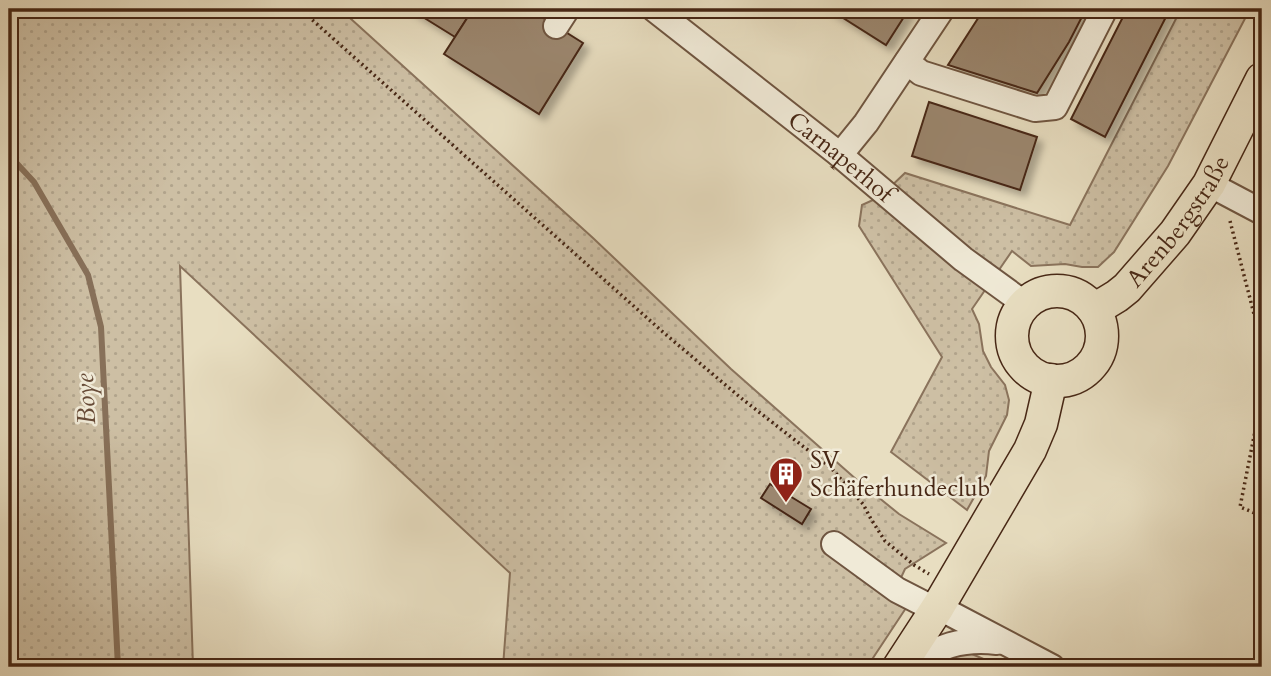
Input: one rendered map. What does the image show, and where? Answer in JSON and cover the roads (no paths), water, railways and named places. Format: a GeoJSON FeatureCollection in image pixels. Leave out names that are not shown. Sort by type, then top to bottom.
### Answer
{"type":"FeatureCollection","features":[{"type":"Feature","properties":{"kind":"main road","name":"Arenbergstraße"},"geometry":{"type":"LineString","coordinates":[[1094,310],[1117,296],[1138,277],[1218,188],[1262,79]]}},
{"type":"Feature","properties":{"kind":"main road"},"geometry":{"type":"LineString","coordinates":[[1061,291],[1076,295],[1094,310],[1098,317],[1102,342],[1096,358],[1084,372],[1069,379],[1051,380],[1043,379],[1023,365],[1015,351],[1012,334],[1013,326],[1025,304],[1038,295],[1061,291]]}},
{"type":"Feature","properties":{"kind":"main road"},"geometry":{"type":"LineString","coordinates":[[900,667],[1033,443],[1044,416],[1051,380]]}},
{"type":"Feature","properties":{"kind":"street","name":"Carnaperhof"},"geometry":{"type":"LineString","coordinates":[[654,9],[840,155],[963,259],[1025,304]]}},
{"type":"Feature","properties":{"kind":"street"},"geometry":{"type":"LineString","coordinates":[[840,155],[866,123],[942,9]]}},
{"type":"Feature","properties":{"kind":"street"},"geometry":{"type":"LineString","coordinates":[[906,62],[921,73],[1035,109],[1055,107],[1105,9]]}},
{"type":"Feature","properties":{"kind":"street"},"geometry":{"type":"LineString","coordinates":[[1218,188],[1262,212]]}},
{"type":"Feature","properties":{"kind":"street"},"geometry":{"type":"LineString","coordinates":[[834,544],[897,590],[1052,667]]}},
{"type":"Feature","properties":{"kind":"street"},"geometry":{"type":"LineString","coordinates":[[909,667],[935,650],[959,642],[986,640],[1004,643]]}},
{"type":"Feature","properties":{"kind":"waterway","name":"Boye"},"geometry":{"type":"LineString","coordinates":[[9,155],[34,182],[88,275],[101,327],[118,667]]}},
{"type":"Feature","properties":{"kind":"place","name":"SV Schäferhundeclub"},"geometry":{"type":"Point","coordinates":[786,504]}}]}
